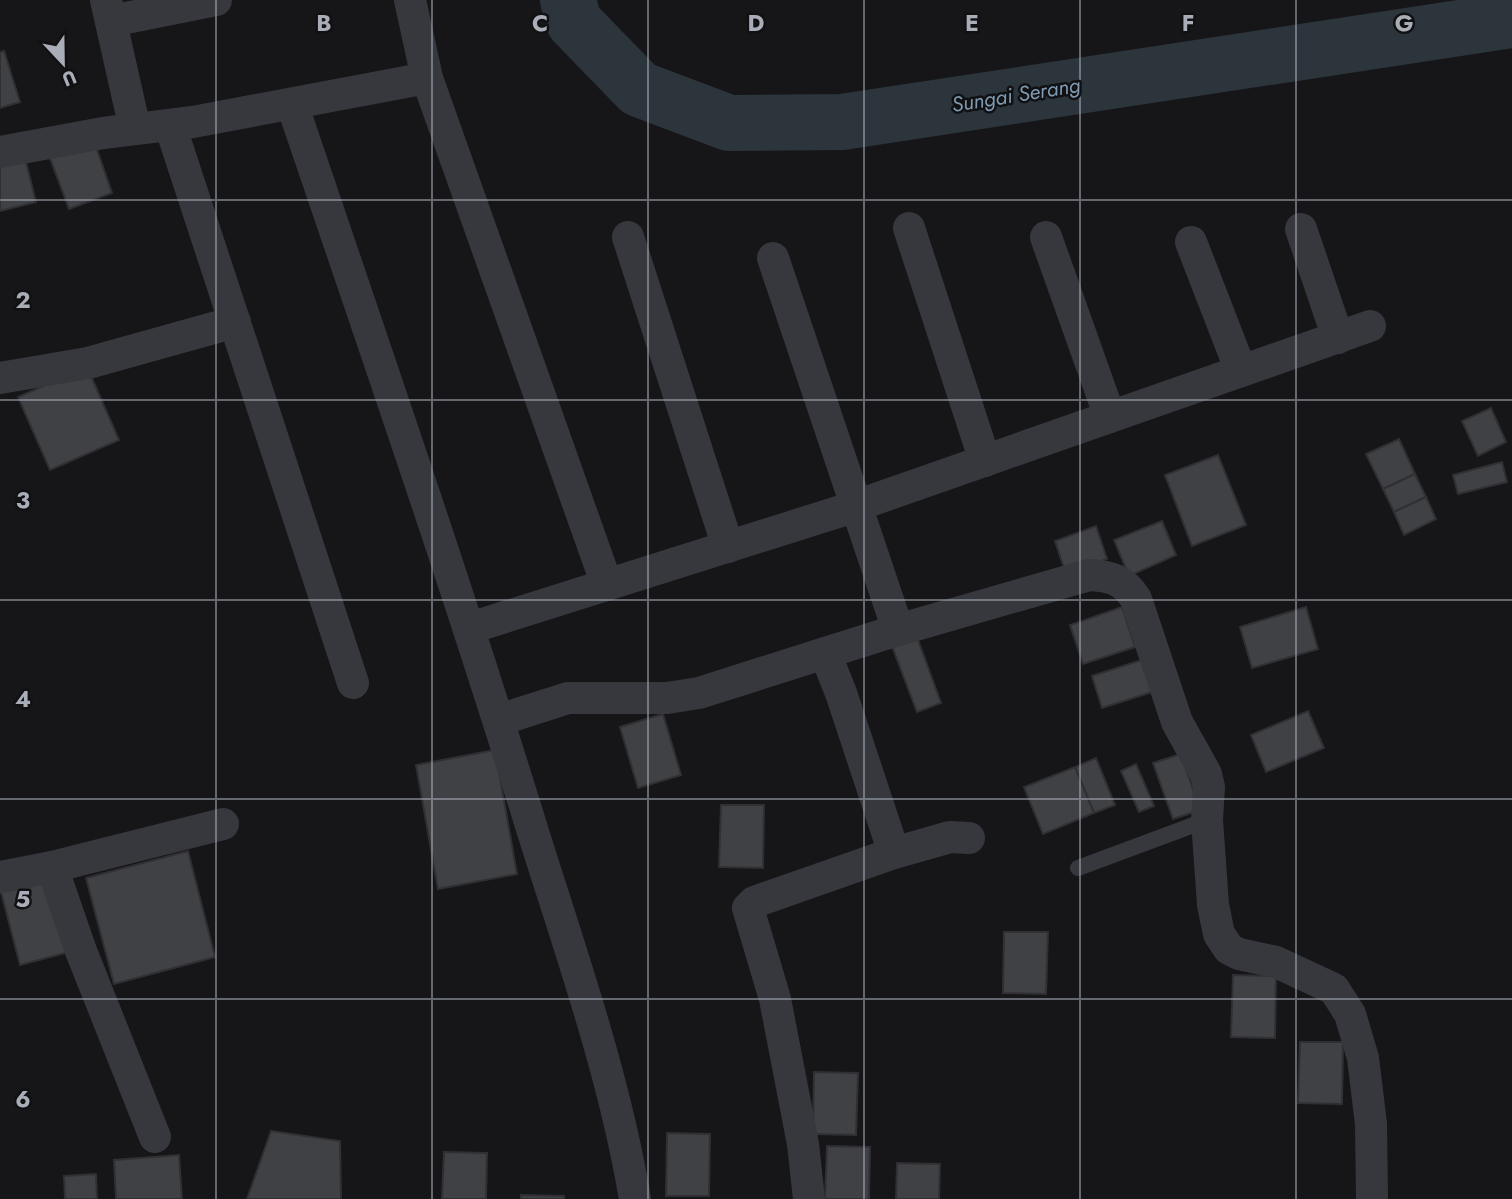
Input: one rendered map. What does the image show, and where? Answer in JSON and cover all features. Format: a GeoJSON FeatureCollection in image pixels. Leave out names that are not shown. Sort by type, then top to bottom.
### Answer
{"type":"FeatureCollection","features":[{"type":"Feature","properties":{"kind":"street"},"geometry":{"type":"LineString","coordinates":[[135,129],[108,11],[216,0]]}},
{"type":"Feature","properties":{"kind":"street"},"geometry":{"type":"LineString","coordinates":[[410,0],[427,78],[607,585]]}},
{"type":"Feature","properties":{"kind":"street"},"geometry":{"type":"LineString","coordinates":[[0,152],[292,104],[427,78]]}},
{"type":"Feature","properties":{"kind":"street"},"geometry":{"type":"LineString","coordinates":[[292,104],[499,720],[597,1040],[626,1146],[635,1199]]}},
{"type":"Feature","properties":{"kind":"street"},"geometry":{"type":"LineString","coordinates":[[170,125],[353,683]]}},
{"type":"Feature","properties":{"kind":"street"},"geometry":{"type":"LineString","coordinates":[[909,229],[985,461]]}},
{"type":"Feature","properties":{"kind":"street"},"geometry":{"type":"LineString","coordinates":[[1301,229],[1338,338]]}},
{"type":"Feature","properties":{"kind":"street"},"geometry":{"type":"LineString","coordinates":[[628,237],[728,547]]}},
{"type":"Feature","properties":{"kind":"street"},"geometry":{"type":"LineString","coordinates":[[1046,237],[1110,417]]}},
{"type":"Feature","properties":{"kind":"street"},"geometry":{"type":"LineString","coordinates":[[1191,242],[1241,372]]}},
{"type":"Feature","properties":{"kind":"street"},"geometry":{"type":"LineString","coordinates":[[773,258],[898,630]]}},
{"type":"Feature","properties":{"kind":"street"},"geometry":{"type":"LineString","coordinates":[[0,378],[88,363],[235,321]]}},
{"type":"Feature","properties":{"kind":"street"},"geometry":{"type":"LineString","coordinates":[[470,628],[857,505],[1370,326]]}},
{"type":"Feature","properties":{"kind":"street"},"geometry":{"type":"LineString","coordinates":[[499,720],[568,698],[667,698],[699,692],[898,630],[1089,575],[1108,576],[1127,585],[1136,599],[1177,722],[1206,774],[1209,787],[1207,820],[1213,905],[1219,934],[1228,949],[1276,962],[1334,989],[1350,1014],[1363,1058],[1371,1124],[1372,1199]]}},
{"type":"Feature","properties":{"kind":"street"},"geometry":{"type":"LineString","coordinates":[[825,653],[894,853]]}},
{"type":"Feature","properties":{"kind":"street"},"geometry":{"type":"LineString","coordinates":[[0,877],[52,867],[223,824]]}},
{"type":"Feature","properties":{"kind":"street"},"geometry":{"type":"LineString","coordinates":[[809,1199],[803,1144],[775,999],[748,908],[754,902],[894,853],[950,837],[969,838]]}},
{"type":"Feature","properties":{"kind":"street"},"geometry":{"type":"LineString","coordinates":[[52,867],[80,951],[155,1137]]}},
{"type":"Feature","properties":{"kind":"lane"},"geometry":{"type":"LineString","coordinates":[[1078,868],[1207,820]]}},
{"type":"Feature","properties":{"kind":"building"},"geometry":{"type":"Polygon","coordinates":[[[4,51],[20,102],[0,108],[0,52],[4,51]]]}},
{"type":"Feature","properties":{"kind":"building"},"geometry":{"type":"Polygon","coordinates":[[[94,141],[112,193],[69,209],[50,158],[94,141]]]}},
{"type":"Feature","properties":{"kind":"building"},"geometry":{"type":"Polygon","coordinates":[[[23,150],[36,202],[0,211],[0,156],[23,150]]]}},
{"type":"Feature","properties":{"kind":"building"},"geometry":{"type":"Polygon","coordinates":[[[87,367],[119,440],[50,470],[18,397],[87,367]]]}},
{"type":"Feature","properties":{"kind":"building"},"geometry":{"type":"Polygon","coordinates":[[[1491,408],[1506,442],[1478,456],[1462,421],[1491,408]]]}},
{"type":"Feature","properties":{"kind":"building"},"geometry":{"type":"Polygon","coordinates":[[[1399,439],[1415,474],[1383,489],[1366,454],[1399,439]]]}},
{"type":"Feature","properties":{"kind":"building"},"geometry":{"type":"Polygon","coordinates":[[[1218,455],[1246,525],[1192,546],[1165,475],[1218,455]]]}},
{"type":"Feature","properties":{"kind":"building"},"geometry":{"type":"Polygon","coordinates":[[[1502,462],[1507,482],[1458,494],[1453,475],[1502,462]]]}},
{"type":"Feature","properties":{"kind":"building"},"geometry":{"type":"Polygon","coordinates":[[[1415,474],[1426,497],[1394,512],[1383,489],[1415,474]]]}},
{"type":"Feature","properties":{"kind":"building"},"geometry":{"type":"Polygon","coordinates":[[[1426,497],[1436,519],[1404,535],[1394,512],[1426,497]]]}},
{"type":"Feature","properties":{"kind":"building"},"geometry":{"type":"Polygon","coordinates":[[[1162,521],[1176,555],[1129,576],[1114,540],[1162,521]]]}},
{"type":"Feature","properties":{"kind":"building"},"geometry":{"type":"Polygon","coordinates":[[[1096,526],[1107,559],[1066,574],[1055,541],[1096,526]]]}},
{"type":"Feature","properties":{"kind":"building"},"geometry":{"type":"Polygon","coordinates":[[[1122,607],[1135,647],[1083,664],[1070,625],[1122,607]]]}},
{"type":"Feature","properties":{"kind":"building"},"geometry":{"type":"Polygon","coordinates":[[[1306,607],[1318,649],[1252,668],[1240,627],[1306,607]]]}},
{"type":"Feature","properties":{"kind":"building"},"geometry":{"type":"Polygon","coordinates":[[[917,637],[941,703],[917,712],[892,646],[917,637]]]}},
{"type":"Feature","properties":{"kind":"building"},"geometry":{"type":"Polygon","coordinates":[[[1148,658],[1158,690],[1102,708],[1092,676],[1148,658]]]}},
{"type":"Feature","properties":{"kind":"building"},"geometry":{"type":"Polygon","coordinates":[[[1308,711],[1324,748],[1266,772],[1251,735],[1308,711]]]}},
{"type":"Feature","properties":{"kind":"building"},"geometry":{"type":"Polygon","coordinates":[[[663,714],[681,775],[638,788],[620,727],[663,714]]]}},
{"type":"Feature","properties":{"kind":"building"},"geometry":{"type":"Polygon","coordinates":[[[495,750],[517,874],[438,889],[416,765],[495,750]]]}},
{"type":"Feature","properties":{"kind":"building"},"geometry":{"type":"Polygon","coordinates":[[[1181,754],[1200,810],[1173,819],[1153,763],[1181,754]]]}},
{"type":"Feature","properties":{"kind":"building"},"geometry":{"type":"Polygon","coordinates":[[[1096,758],[1115,805],[1094,813],[1075,767],[1096,758]]]}},
{"type":"Feature","properties":{"kind":"building"},"geometry":{"type":"Polygon","coordinates":[[[1136,764],[1154,806],[1139,812],[1121,771],[1136,764]]]}},
{"type":"Feature","properties":{"kind":"building"},"geometry":{"type":"Polygon","coordinates":[[[1075,767],[1094,813],[1043,834],[1024,787],[1075,767]]]}},
{"type":"Feature","properties":{"kind":"building"},"geometry":{"type":"Polygon","coordinates":[[[721,805],[764,805],[763,868],[719,867],[721,805]]]}},
{"type":"Feature","properties":{"kind":"building"},"geometry":{"type":"Polygon","coordinates":[[[188,851],[215,957],[114,984],[86,878],[188,851]]]}},
{"type":"Feature","properties":{"kind":"building"},"geometry":{"type":"Polygon","coordinates":[[[50,879],[69,952],[20,965],[1,892],[50,879]]]}},
{"type":"Feature","properties":{"kind":"building"},"geometry":{"type":"Polygon","coordinates":[[[1004,932],[1048,932],[1046,994],[1003,993],[1004,932]]]}},
{"type":"Feature","properties":{"kind":"building"},"geometry":{"type":"Polygon","coordinates":[[[1233,975],[1276,976],[1275,1038],[1231,1037],[1233,975]]]}},
{"type":"Feature","properties":{"kind":"building"},"geometry":{"type":"Polygon","coordinates":[[[1300,1042],[1343,1042],[1342,1104],[1298,1103],[1300,1042]]]}},
{"type":"Feature","properties":{"kind":"building"},"geometry":{"type":"Polygon","coordinates":[[[814,1072],[858,1073],[856,1135],[813,1134],[814,1072]]]}},
{"type":"Feature","properties":{"kind":"building"},"geometry":{"type":"Polygon","coordinates":[[[271,1131],[340,1141],[341,1199],[247,1199],[271,1131]]]}},
{"type":"Feature","properties":{"kind":"building"},"geometry":{"type":"Polygon","coordinates":[[[667,1133],[710,1134],[709,1196],[666,1196],[667,1133]]]}},
{"type":"Feature","properties":{"kind":"building"},"geometry":{"type":"Polygon","coordinates":[[[827,1146],[870,1147],[869,1199],[825,1199],[827,1146]]]}},
{"type":"Feature","properties":{"kind":"building"},"geometry":{"type":"Polygon","coordinates":[[[444,1152],[487,1153],[486,1199],[442,1199],[444,1152]]]}},
{"type":"Feature","properties":{"kind":"building"},"geometry":{"type":"Polygon","coordinates":[[[179,1155],[182,1199],[116,1199],[114,1160],[179,1155]]]}},
{"type":"Feature","properties":{"kind":"building"},"geometry":{"type":"Polygon","coordinates":[[[897,1163],[940,1164],[939,1199],[896,1199],[897,1163]]]}},
{"type":"Feature","properties":{"kind":"building"},"geometry":{"type":"Polygon","coordinates":[[[96,1174],[97,1199],[65,1199],[64,1176],[96,1174]]]}},
{"type":"Feature","properties":{"kind":"building"},"geometry":{"type":"Polygon","coordinates":[[[521,1195],[564,1196],[564,1199],[521,1199],[521,1195]]]}},
{"type":"Feature","properties":{"kind":"waterway","name":"Sungai Serang"},"geometry":{"type":"LineString","coordinates":[[568,0],[574,22],[639,89],[729,123],[842,122],[1512,20]]}}]}
